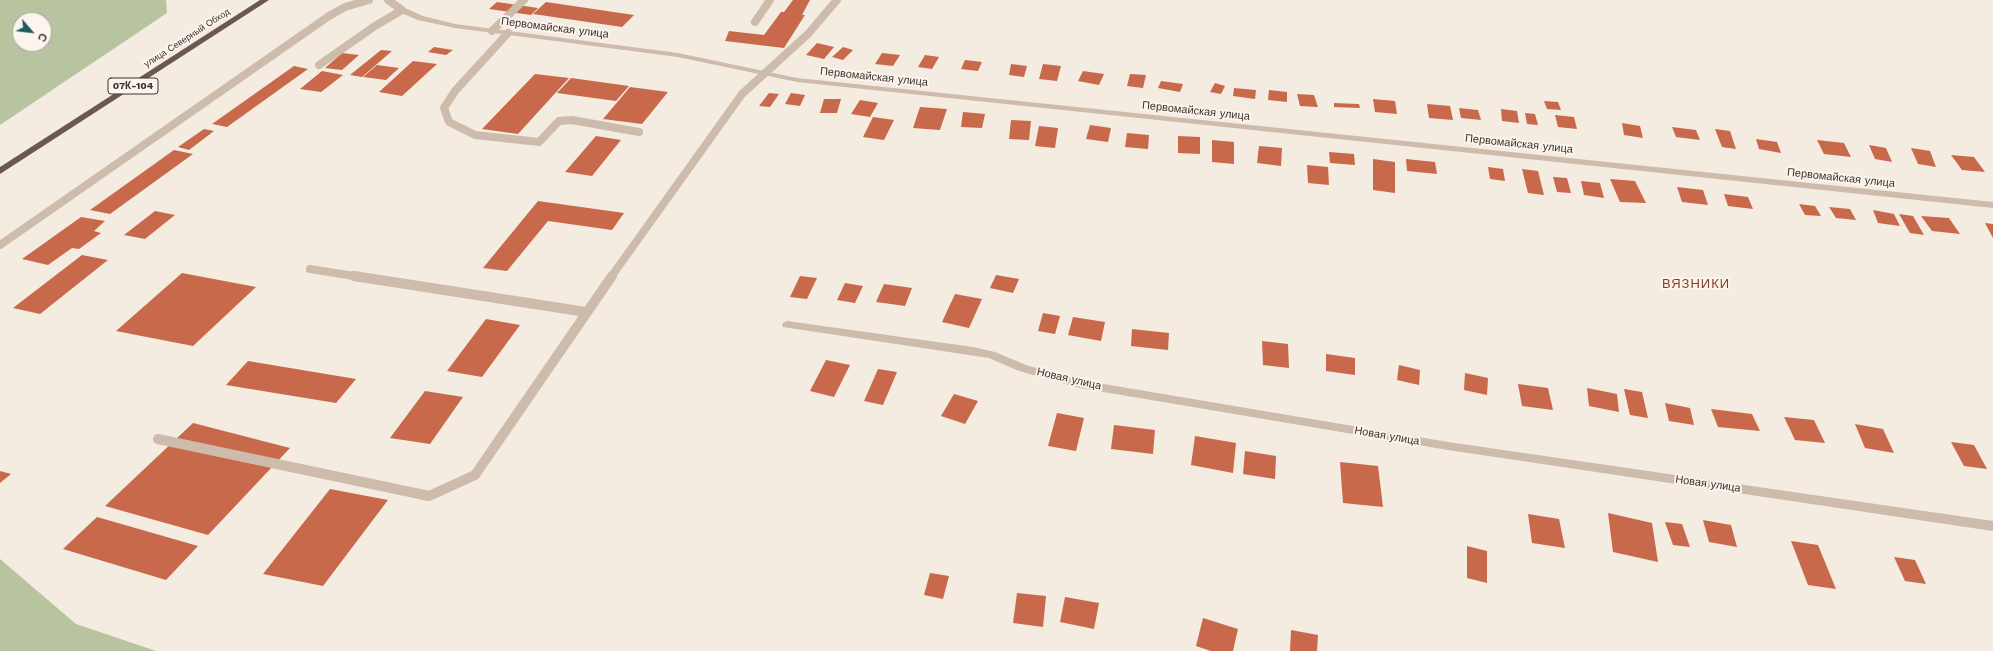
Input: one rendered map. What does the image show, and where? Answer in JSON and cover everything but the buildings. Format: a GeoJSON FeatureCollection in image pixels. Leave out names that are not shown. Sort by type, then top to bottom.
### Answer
{"type":"FeatureCollection","features":[{"type":"Feature","properties":{"kind":"highway","name":"улица Северный Обход"},"geometry":{"type":"LineString","coordinates":[[0,171],[265,0]]}},
{"type":"Feature","properties":{"kind":"street","name":"Первомайская улица"},"geometry":{"type":"LineString","coordinates":[[402,10],[422,18],[455,26],[678,55],[797,80],[1993,205]]}},
{"type":"Feature","properties":{"kind":"street","name":"Новая улица"},"geometry":{"type":"LineString","coordinates":[[786,325],[973,351],[991,355],[1023,368],[1080,384],[1432,444],[1993,526]]}},
{"type":"Feature","properties":{"kind":"lane"},"geometry":{"type":"LineString","coordinates":[[0,245],[329,16],[345,8],[369,0]]}},
{"type":"Feature","properties":{"kind":"lane"},"geometry":{"type":"LineString","coordinates":[[319,66],[375,26],[402,10],[388,0]]}},
{"type":"Feature","properties":{"kind":"lane"},"geometry":{"type":"LineString","coordinates":[[492,31],[524,0]]}},
{"type":"Feature","properties":{"kind":"lane"},"geometry":{"type":"LineString","coordinates":[[755,22],[770,0]]}},
{"type":"Feature","properties":{"kind":"lane"},"geometry":{"type":"LineString","coordinates":[[158,439],[429,496],[474,475],[586,312],[742,94],[808,34],[837,0]]}},
{"type":"Feature","properties":{"kind":"lane"},"geometry":{"type":"LineString","coordinates":[[508,33],[455,91],[444,108],[450,122],[475,135],[540,142],[559,121],[572,120],[639,132]]}},
{"type":"Feature","properties":{"kind":"lane"},"geometry":{"type":"LineString","coordinates":[[310,269],[586,312]]}},
{"type":"Feature","properties":{"kind":"green space"},"geometry":{"type":"Polygon","coordinates":[[[0,0],[166,0],[167,13],[0,125],[0,0]]]}},
{"type":"Feature","properties":{"kind":"green space"},"geometry":{"type":"Polygon","coordinates":[[[0,559],[76,624],[156,651],[0,651],[0,559]]]}},
{"type":"Feature","properties":{"kind":"district","name":"ВЯЗНИКИ"},"geometry":{"type":"Point","coordinates":[1696,284]}}]}
